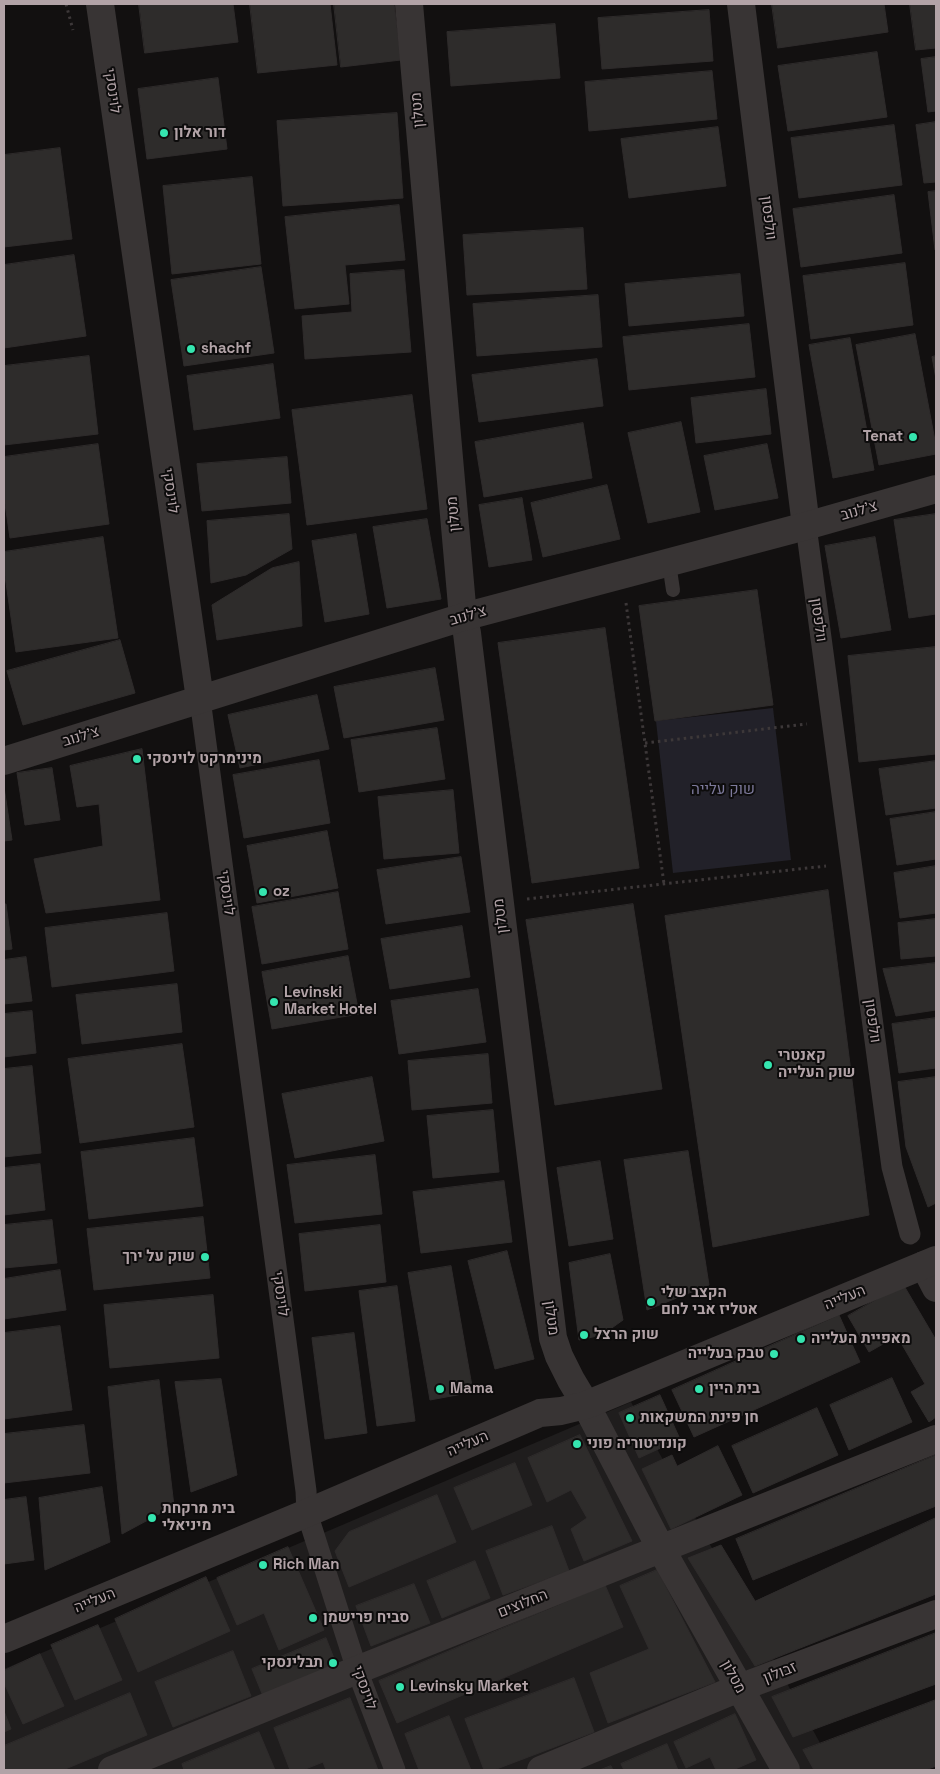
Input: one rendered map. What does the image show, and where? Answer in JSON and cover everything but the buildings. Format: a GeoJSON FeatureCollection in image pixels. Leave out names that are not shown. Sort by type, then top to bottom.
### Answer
{"type":"FeatureCollection","features":[{"type":"Feature","properties":{"kind":"street","name":"לוינסקי"},"geometry":{"type":"LineString","coordinates":[[100,4],[200,699],[308,1514],[357,1670],[395,1770]]}},
{"type":"Feature","properties":{"kind":"street","name":"מטלון"},"geometry":{"type":"LineString","coordinates":[[409,4],[463,617],[467,633],[553,1338],[563,1364],[661,1549],[786,1770]]}},
{"type":"Feature","properties":{"kind":"street","name":"וולפסון"},"geometry":{"type":"LineString","coordinates":[[741,4],[806,526],[892,1167],[910,1234]]}},
{"type":"Feature","properties":{"kind":"street","name":"צ'לנוב"},"geometry":{"type":"LineString","coordinates":[[4,761],[463,617],[806,526],[936,488]]}},
{"type":"Feature","properties":{"kind":"street","name":"העלייה"},"geometry":{"type":"LineString","coordinates":[[4,1639],[308,1514],[540,1413],[561,1411],[586,1405],[932,1271]]}},
{"type":"Feature","properties":{"kind":"street","name":"החלוצים"},"geometry":{"type":"LineString","coordinates":[[112,1770],[936,1439]]}},
{"type":"Feature","properties":{"kind":"street","name":"זבולון"},"geometry":{"type":"LineString","coordinates":[[541,1770],[739,1688],[936,1614]]}},
{"type":"Feature","properties":{"kind":"lane"},"geometry":{"type":"LineString","coordinates":[[668,563],[673,590]]}},
{"type":"Feature","properties":{"kind":"path"},"geometry":{"type":"LineString","coordinates":[[622,575],[664,884]]}},
{"type":"Feature","properties":{"kind":"path"},"geometry":{"type":"LineString","coordinates":[[645,743],[832,721]]}},
{"type":"Feature","properties":{"kind":"path"},"geometry":{"type":"LineString","coordinates":[[499,900],[510,901],[851,863]]}},
{"type":"Feature","properties":{"kind":"shaded area"},"geometry":{"type":"Polygon","coordinates":[[[631,1402],[835,1770],[4,1770],[4,1669],[631,1402]]]}},
{"type":"Feature","properties":{"kind":"green space","name":"שוק עלייה"},"geometry":{"type":"Polygon","coordinates":[[[773,708],[791,860],[673,873],[656,721],[773,708]]]}},
{"type":"Feature","properties":{"kind":"place","name":"דור אלון"},"geometry":{"type":"Point","coordinates":[164,133]}},
{"type":"Feature","properties":{"kind":"place","name":"shachf"},"geometry":{"type":"Point","coordinates":[191,349]}},
{"type":"Feature","properties":{"kind":"place","name":"Tenat"},"geometry":{"type":"Point","coordinates":[913,437]}},
{"type":"Feature","properties":{"kind":"place","name":"מינימרקט לוינסקי"},"geometry":{"type":"Point","coordinates":[137,759]}},
{"type":"Feature","properties":{"kind":"place","name":"oz"},"geometry":{"type":"Point","coordinates":[263,892]}},
{"type":"Feature","properties":{"kind":"place","name":"Levinski Market Hotel"},"geometry":{"type":"Point","coordinates":[274,1002]}},
{"type":"Feature","properties":{"kind":"place","name":"קאנטרי שוק העלייה"},"geometry":{"type":"Point","coordinates":[768,1065]}},
{"type":"Feature","properties":{"kind":"place","name":"שוק על ירך"},"geometry":{"type":"Point","coordinates":[205,1257]}},
{"type":"Feature","properties":{"kind":"place","name":"הקצב שלי אטליז אבי לחם"},"geometry":{"type":"Point","coordinates":[651,1302]}},
{"type":"Feature","properties":{"kind":"place","name":"שוק הרצל"},"geometry":{"type":"Point","coordinates":[584,1335]}},
{"type":"Feature","properties":{"kind":"place","name":"מאפיית העלייה"},"geometry":{"type":"Point","coordinates":[801,1339]}},
{"type":"Feature","properties":{"kind":"place","name":"טבק בעלייה"},"geometry":{"type":"Point","coordinates":[774,1354]}},
{"type":"Feature","properties":{"kind":"place","name":"Mama"},"geometry":{"type":"Point","coordinates":[440,1389]}},
{"type":"Feature","properties":{"kind":"place","name":"בית היין"},"geometry":{"type":"Point","coordinates":[699,1389]}},
{"type":"Feature","properties":{"kind":"place","name":"חן פינת המשקאות"},"geometry":{"type":"Point","coordinates":[630,1418]}},
{"type":"Feature","properties":{"kind":"place","name":"קונדיטוריה פוני"},"geometry":{"type":"Point","coordinates":[577,1444]}},
{"type":"Feature","properties":{"kind":"place","name":"בית מרקחת מיניאלי"},"geometry":{"type":"Point","coordinates":[152,1518]}},
{"type":"Feature","properties":{"kind":"place","name":"Rich Man"},"geometry":{"type":"Point","coordinates":[263,1565]}},
{"type":"Feature","properties":{"kind":"place","name":"סביח פרישמן"},"geometry":{"type":"Point","coordinates":[313,1618]}},
{"type":"Feature","properties":{"kind":"place","name":"תבלינסקי"},"geometry":{"type":"Point","coordinates":[333,1663]}},
{"type":"Feature","properties":{"kind":"place","name":"Levinsky Market"},"geometry":{"type":"Point","coordinates":[400,1687]}}]}
